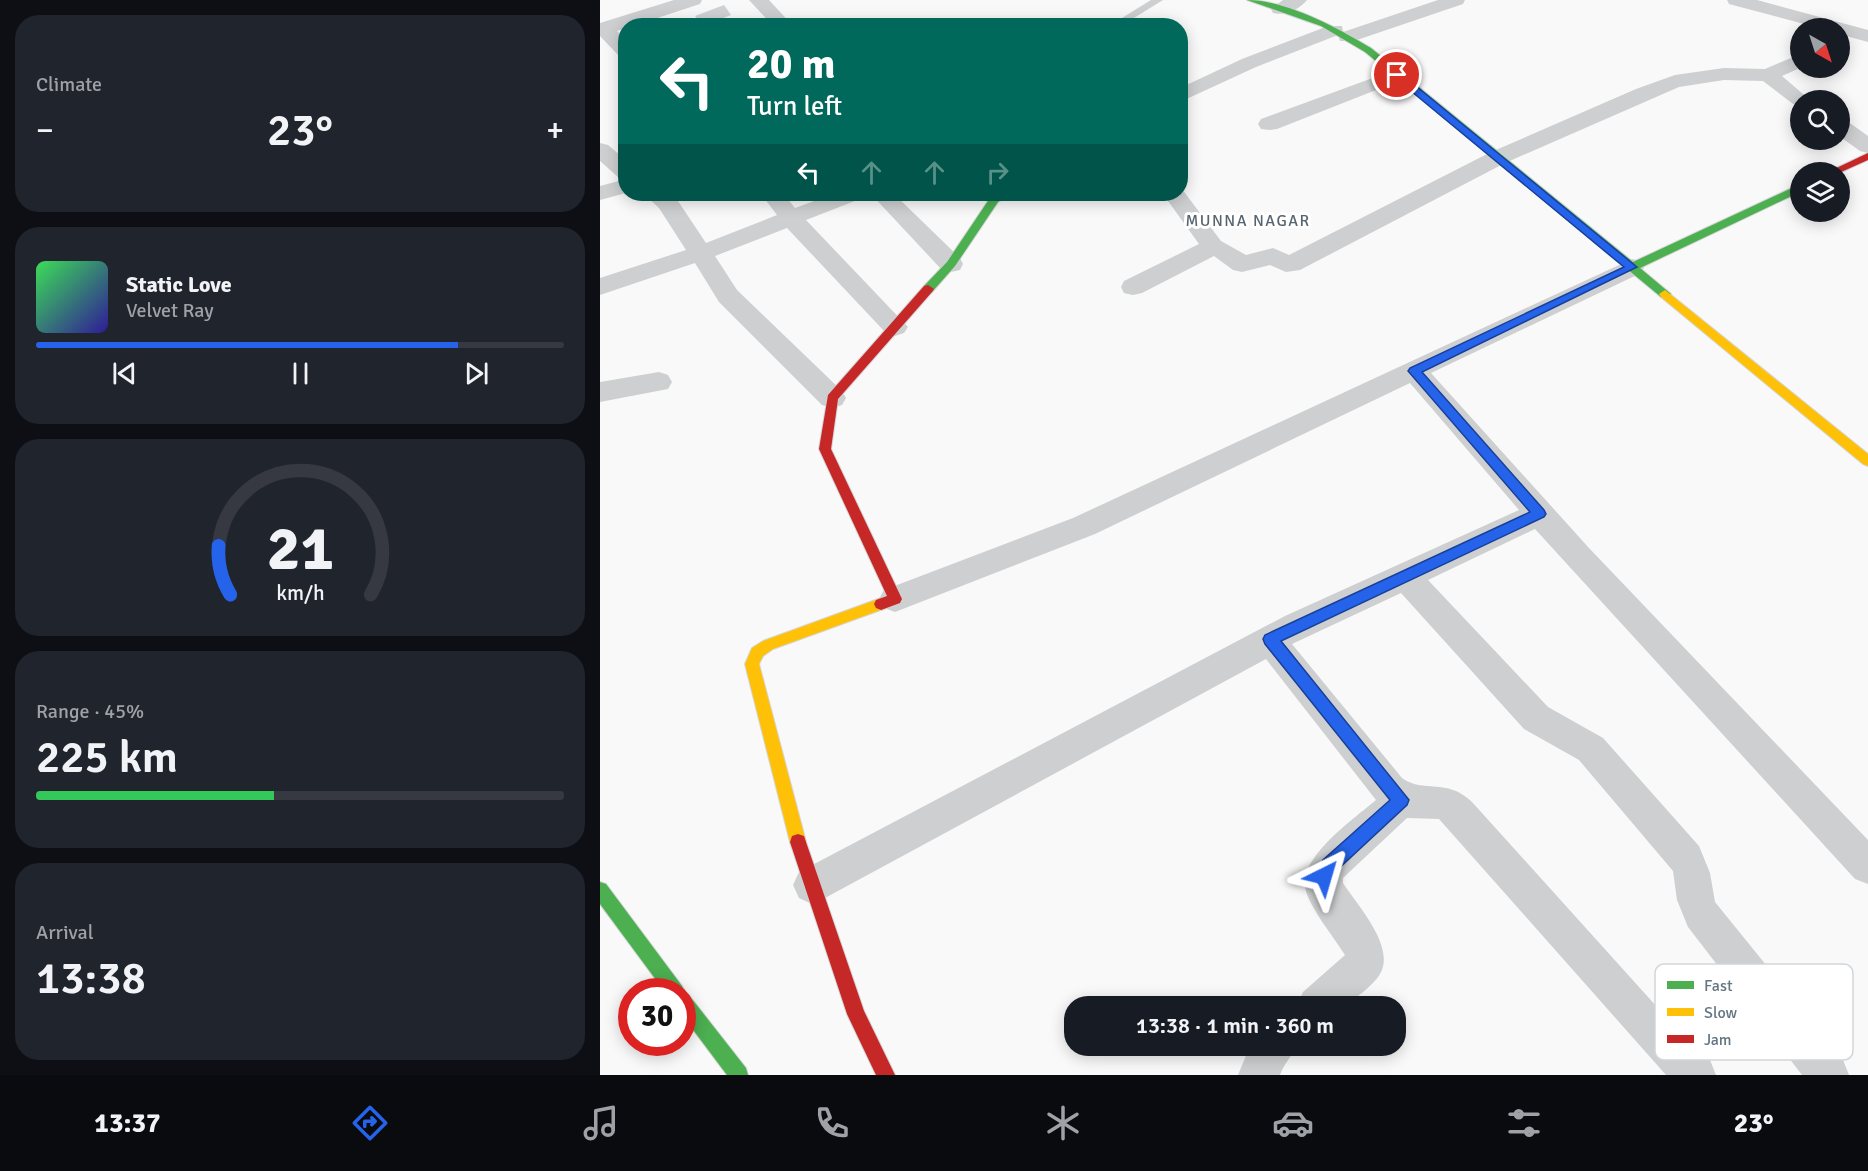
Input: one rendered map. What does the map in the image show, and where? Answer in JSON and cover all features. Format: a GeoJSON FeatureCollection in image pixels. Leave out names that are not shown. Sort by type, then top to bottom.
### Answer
{"type":"FeatureCollection","features":[{"type":"Feature","properties":{"kind":"main road"},"geometry":{"type":"LineString","coordinates":[[1251,0],[1324,24],[1368,50],[1868,461]]}},
{"type":"Feature","properties":{"kind":"main road"},"geometry":{"type":"LineString","coordinates":[[1850,164],[1868,156]]}},
{"type":"Feature","properties":{"kind":"main road"},"geometry":{"type":"LineString","coordinates":[[1632,267],[1790,193]]}},
{"type":"Feature","properties":{"kind":"main road"},"geometry":{"type":"LineString","coordinates":[[886,1075],[856,1014],[812,885],[752,664],[757,652],[768,645],[895,599],[825,449],[832,398],[951,264],[992,201]]}},
{"type":"Feature","properties":{"kind":"main road"},"geometry":{"type":"LineString","coordinates":[[600,890],[666,978]]}},
{"type":"Feature","properties":{"kind":"main road"},"geometry":{"type":"LineString","coordinates":[[696,1018],[739,1075]]}},
{"type":"Feature","properties":{"kind":"street"},"geometry":{"type":"LineString","coordinates":[[636,18],[693,0]]}},
{"type":"Feature","properties":{"kind":"street"},"geometry":{"type":"LineString","coordinates":[[758,0],[776,18]]}},
{"type":"Feature","properties":{"kind":"street"},"geometry":{"type":"LineString","coordinates":[[1280,9],[1298,0]]}},
{"type":"Feature","properties":{"kind":"street"},"geometry":{"type":"LineString","coordinates":[[1188,92],[1249,63],[1456,0]]}},
{"type":"Feature","properties":{"kind":"street"},"geometry":{"type":"LineString","coordinates":[[1736,0],[1855,37]]}},
{"type":"Feature","properties":{"kind":"street"},"geometry":{"type":"LineString","coordinates":[[663,9],[672,18]]}},
{"type":"Feature","properties":{"kind":"street"},"geometry":{"type":"LineString","coordinates":[[618,24],[602,29],[618,44]]}},
{"type":"Feature","properties":{"kind":"street"},"geometry":{"type":"LineString","coordinates":[[1133,288],[1213,247],[1219,248],[1242,264],[1273,256],[1286,264],[1291,264],[1497,158],[1643,93],[1675,81],[1724,74],[1768,75],[1790,65]]}},
{"type":"Feature","properties":{"kind":"street"},"geometry":{"type":"LineString","coordinates":[[1269,124],[1397,75]]}},
{"type":"Feature","properties":{"kind":"street"},"geometry":{"type":"LineString","coordinates":[[1768,75],[1790,92]]}},
{"type":"Feature","properties":{"kind":"street"},"geometry":{"type":"LineString","coordinates":[[1850,134],[1868,146]]}},
{"type":"Feature","properties":{"kind":"street"},"geometry":{"type":"LineString","coordinates":[[600,150],[618,165]]}},
{"type":"Feature","properties":{"kind":"street"},"geometry":{"type":"LineString","coordinates":[[600,193],[618,188]]}},
{"type":"Feature","properties":{"kind":"street"},"geometry":{"type":"LineString","coordinates":[[665,201],[728,296],[832,398]]}},
{"type":"Feature","properties":{"kind":"street"},"geometry":{"type":"LineString","coordinates":[[778,201],[895,327]]}},
{"type":"Feature","properties":{"kind":"street"},"geometry":{"type":"LineString","coordinates":[[600,287],[700,253],[834,201]]}},
{"type":"Feature","properties":{"kind":"street"},"geometry":{"type":"LineString","coordinates":[[888,201],[951,264]]}},
{"type":"Feature","properties":{"kind":"street"},"geometry":{"type":"LineString","coordinates":[[1179,201],[1213,247]]}},
{"type":"Feature","properties":{"kind":"street"},"geometry":{"type":"LineString","coordinates":[[895,599],[1084,526],[1632,267]]}},
{"type":"Feature","properties":{"kind":"street"},"geometry":{"type":"LineString","coordinates":[[1414,371],[1539,514],[1868,866]]}},
{"type":"Feature","properties":{"kind":"street"},"geometry":{"type":"LineString","coordinates":[[600,392],[659,382]]}},
{"type":"Feature","properties":{"kind":"street"},"geometry":{"type":"LineString","coordinates":[[812,885],[1116,724],[1270,639],[1539,514]]}},
{"type":"Feature","properties":{"kind":"street"},"geometry":{"type":"LineString","coordinates":[[1406,577],[1536,718],[1555,730],[1581,740],[1591,749],[1686,859],[1693,874],[1693,895],[1701,914],[1740,964]]}},
{"type":"Feature","properties":{"kind":"street"},"geometry":{"type":"LineString","coordinates":[[1270,639],[1390,790],[1401,800],[1412,804],[1448,805],[1460,814],[1655,1034]]}},
{"type":"Feature","properties":{"kind":"street"},"geometry":{"type":"LineString","coordinates":[[1328,996],[1366,962],[1366,952],[1324,888],[1324,876],[1329,866],[1401,800]]}},
{"type":"Feature","properties":{"kind":"street"},"geometry":{"type":"LineString","coordinates":[[1259,1075],[1266,1056]]}},
{"type":"Feature","properties":{"kind":"street"},"geometry":{"type":"LineString","coordinates":[[1680,1060],[1695,1075]]}},
{"type":"Feature","properties":{"kind":"street"},"geometry":{"type":"LineString","coordinates":[[1816,1060],[1828,1075]]}},
{"type":"Feature","properties":{"kind":"lane"},"geometry":{"type":"LineString","coordinates":[[1127,18],[1158,0]]}},
{"type":"Feature","properties":{"kind":"building"},"geometry":{"type":"Polygon","coordinates":[[[724,5],[731,15],[723,18],[697,18],[695,16],[724,5]]]}},
{"type":"Feature","properties":{"kind":"traffic: fast"},"geometry":{"type":"LineString","coordinates":[[1251,0],[1324,24],[1368,50],[1665,294]]}},
{"type":"Feature","properties":{"kind":"traffic: fast"},"geometry":{"type":"LineString","coordinates":[[1632,267],[1790,193]]}},
{"type":"Feature","properties":{"kind":"traffic: fast"},"geometry":{"type":"LineString","coordinates":[[928,289],[951,264],[993,201]]}},
{"type":"Feature","properties":{"kind":"traffic: fast"},"geometry":{"type":"LineString","coordinates":[[600,890],[666,978]]}},
{"type":"Feature","properties":{"kind":"traffic: fast"},"geometry":{"type":"LineString","coordinates":[[696,1018],[739,1075]]}},
{"type":"Feature","properties":{"kind":"traffic: slow"},"geometry":{"type":"LineString","coordinates":[[1665,294],[1868,461]]}},
{"type":"Feature","properties":{"kind":"traffic: slow"},"geometry":{"type":"LineString","coordinates":[[798,842],[752,664],[757,652],[768,645],[881,604]]}},
{"type":"Feature","properties":{"kind":"traffic: jam"},"geometry":{"type":"LineString","coordinates":[[1850,164],[1868,156]]}},
{"type":"Feature","properties":{"kind":"traffic: jam"},"geometry":{"type":"LineString","coordinates":[[881,604],[895,599],[825,449],[832,398],[928,289]]}},
{"type":"Feature","properties":{"kind":"traffic: jam"},"geometry":{"type":"LineString","coordinates":[[798,842],[856,1014],[886,1075]]}},
{"type":"Feature","properties":{"kind":"district","name":"MUNNA NAGAR"},"geometry":{"type":"Point","coordinates":[1248,220]}},
{"type":"Feature","properties":{"kind":"route"},"geometry":{"type":"LineString","coordinates":[[1324,876],[1329,866],[1401,800],[1390,790],[1270,639],[1539,514],[1414,371],[1632,267],[1397,75]]}}]}
